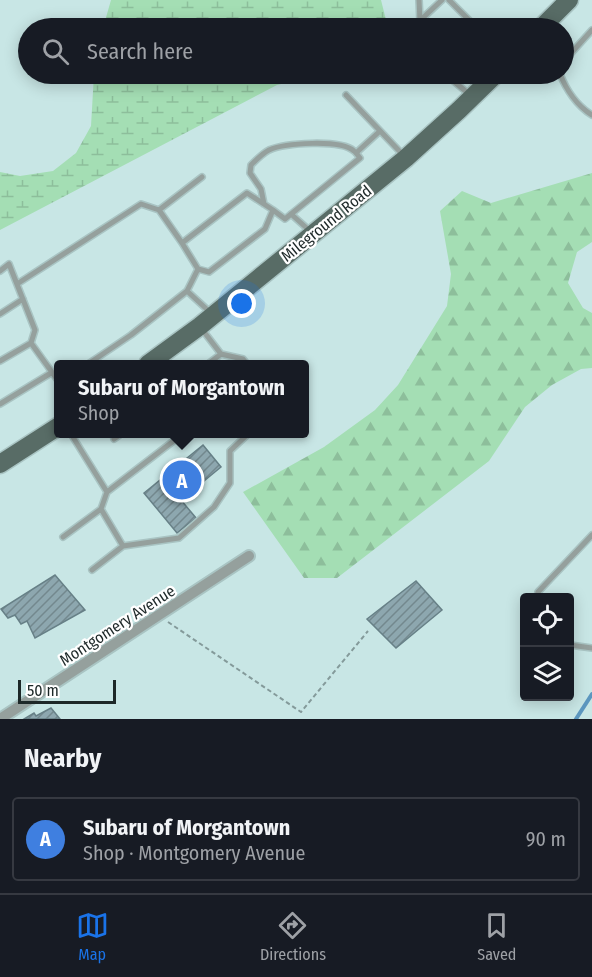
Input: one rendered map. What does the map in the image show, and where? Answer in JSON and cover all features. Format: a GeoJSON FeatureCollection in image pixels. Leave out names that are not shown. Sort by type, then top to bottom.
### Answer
{"type":"FeatureCollection","features":[{"type":"Feature","properties":{"kind":"main road"},"geometry":{"type":"LineString","coordinates":[[550,18],[562,4]]}},
{"type":"Feature","properties":{"kind":"main road","name":"Mileground Road"},"geometry":{"type":"LineString","coordinates":[[153,360],[406,158],[486,84]]}},
{"type":"Feature","properties":{"kind":"main road"},"geometry":{"type":"LineString","coordinates":[[0,464],[54,429]]}},
{"type":"Feature","properties":{"kind":"street","name":"Montgomery Avenue"},"geometry":{"type":"LineString","coordinates":[[0,719],[249,556]]}},
{"type":"Feature","properties":{"kind":"lane"},"geometry":{"type":"LineString","coordinates":[[418,0],[420,18]]}},
{"type":"Feature","properties":{"kind":"lane"},"geometry":{"type":"LineString","coordinates":[[423,18],[442,0]]}},
{"type":"Feature","properties":{"kind":"lane"},"geometry":{"type":"LineString","coordinates":[[449,0],[467,18]]}},
{"type":"Feature","properties":{"kind":"lane"},"geometry":{"type":"LineString","coordinates":[[574,50],[592,30]]}},
{"type":"Feature","properties":{"kind":"lane"},"geometry":{"type":"LineString","coordinates":[[457,84],[472,97]]}},
{"type":"Feature","properties":{"kind":"lane"},"geometry":{"type":"LineString","coordinates":[[565,84],[586,111],[592,115]]}},
{"type":"Feature","properties":{"kind":"lane"},"geometry":{"type":"LineString","coordinates":[[346,95],[406,158]]}},
{"type":"Feature","properties":{"kind":"lane"},"geometry":{"type":"LineString","coordinates":[[356,153],[380,131]]}},
{"type":"Feature","properties":{"kind":"lane"},"geometry":{"type":"LineString","coordinates":[[182,243],[247,193],[285,219],[360,158],[344,146],[320,143],[287,145],[268,151],[251,165],[250,173],[261,189],[264,204]]}},
{"type":"Feature","properties":{"kind":"lane"},"geometry":{"type":"LineString","coordinates":[[159,210],[202,177]]}},
{"type":"Feature","properties":{"kind":"lane"},"geometry":{"type":"LineString","coordinates":[[17,284],[141,204],[159,210],[198,269],[209,272],[265,229],[273,210]]}},
{"type":"Feature","properties":{"kind":"lane"},"geometry":{"type":"LineString","coordinates":[[291,214],[313,234]]}},
{"type":"Feature","properties":{"kind":"lane"},"geometry":{"type":"LineString","coordinates":[[0,271],[9,264],[35,330],[31,343],[0,361]]}},
{"type":"Feature","properties":{"kind":"lane"},"geometry":{"type":"LineString","coordinates":[[94,360],[131,335],[187,291],[198,269]]}},
{"type":"Feature","properties":{"kind":"lane"},"geometry":{"type":"LineString","coordinates":[[187,291],[206,320],[221,354]]}},
{"type":"Feature","properties":{"kind":"lane"},"geometry":{"type":"LineString","coordinates":[[0,314],[23,299]]}},
{"type":"Feature","properties":{"kind":"lane"},"geometry":{"type":"LineString","coordinates":[[31,343],[54,376]]}},
{"type":"Feature","properties":{"kind":"lane"},"geometry":{"type":"LineString","coordinates":[[213,360],[221,354],[244,360]]}},
{"type":"Feature","properties":{"kind":"lane"},"geometry":{"type":"LineString","coordinates":[[0,404],[51,372]]}},
{"type":"Feature","properties":{"kind":"lane"},"geometry":{"type":"LineString","coordinates":[[73,438],[106,492]]}},
{"type":"Feature","properties":{"kind":"lane"},"geometry":{"type":"LineString","coordinates":[[63,537],[101,509],[106,492],[177,438]]}},
{"type":"Feature","properties":{"kind":"lane"},"geometry":{"type":"LineString","coordinates":[[92,570],[123,546],[179,538],[214,507],[230,483],[230,452],[245,438]]}},
{"type":"Feature","properties":{"kind":"lane"},"geometry":{"type":"LineString","coordinates":[[101,509],[123,546]]}},
{"type":"Feature","properties":{"kind":"lane"},"geometry":{"type":"LineString","coordinates":[[538,593],[592,535]]}},
{"type":"Feature","properties":{"kind":"lane"},"geometry":{"type":"LineString","coordinates":[[574,646],[592,648]]}},
{"type":"Feature","properties":{"kind":"path"},"geometry":{"type":"LineString","coordinates":[[158,615],[301,712],[368,631]]}},
{"type":"Feature","properties":{"kind":"green space"},"geometry":{"type":"Polygon","coordinates":[[[111,0],[381,0],[386,18],[106,18],[111,0]]]}},
{"type":"Feature","properties":{"kind":"green space"},"geometry":{"type":"Polygon","coordinates":[[[93,84],[281,84],[0,230],[0,172],[20,176],[53,171],[76,153],[91,126],[93,84]]]}},
{"type":"Feature","properties":{"kind":"green space"},"geometry":{"type":"Polygon","coordinates":[[[592,173],[592,242],[577,252],[568,283],[583,308],[592,313],[592,368],[581,369],[552,385],[525,407],[489,461],[337,578],[304,578],[243,492],[324,447],[375,410],[398,385],[447,306],[451,274],[440,211],[462,191],[491,203],[592,173]]]}},
{"type":"Feature","properties":{"kind":"building"},"geometry":{"type":"Polygon","coordinates":[[[203,445],[221,467],[181,500],[196,518],[177,533],[144,493],[203,445]]]}},
{"type":"Feature","properties":{"kind":"building"},"geometry":{"type":"Polygon","coordinates":[[[55,575],[85,610],[35,638],[27,621],[21,624],[15,615],[8,618],[1,609],[55,575]]]}},
{"type":"Feature","properties":{"kind":"building"},"geometry":{"type":"Polygon","coordinates":[[[416,581],[442,610],[396,648],[367,619],[416,581]]]}},
{"type":"Feature","properties":{"kind":"building"},"geometry":{"type":"Polygon","coordinates":[[[51,708],[60,719],[24,719],[34,713],[36,716],[51,708]]]}},
{"type":"Feature","properties":{"kind":"waterway"},"geometry":{"type":"LineString","coordinates":[[576,719],[592,694]]}},
{"type":"Feature","properties":{"kind":"place","name":"Subaru of Morgantown"},"geometry":{"type":"Point","coordinates":[182,480]}}]}
